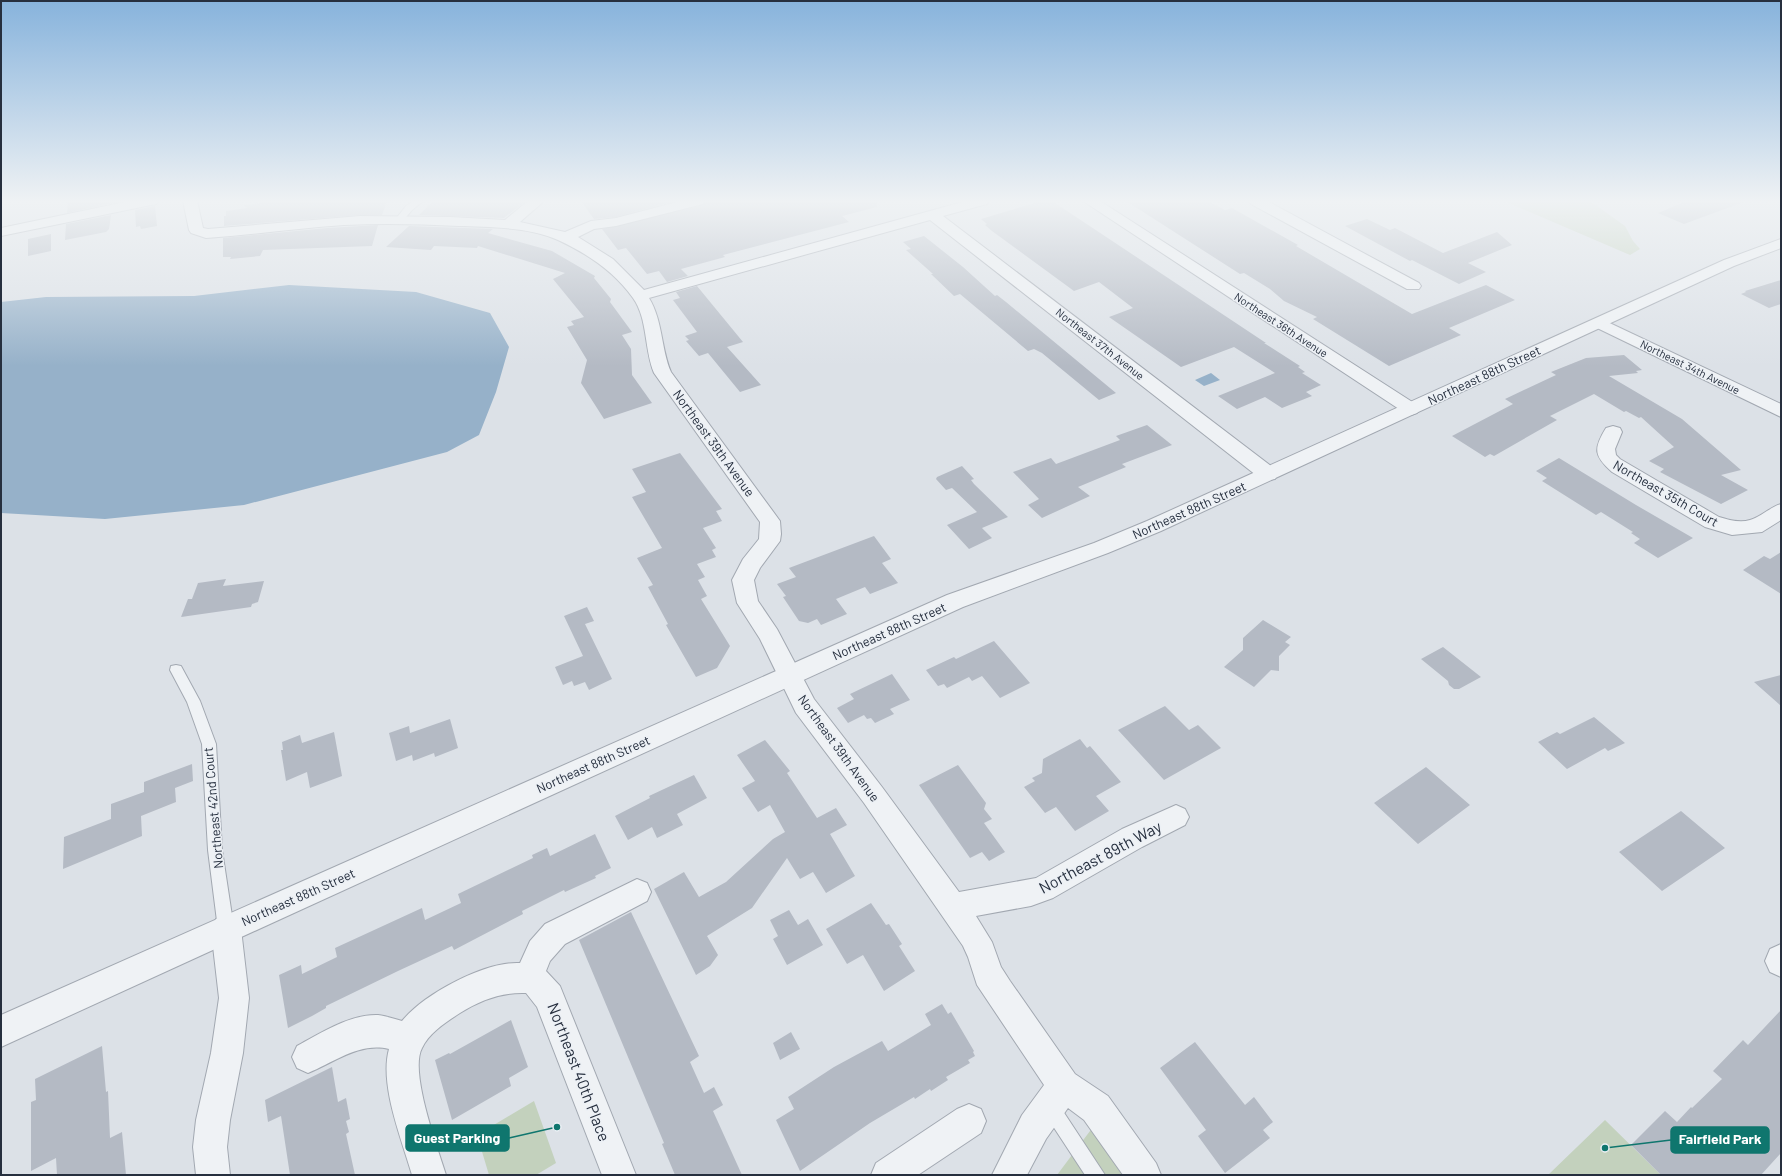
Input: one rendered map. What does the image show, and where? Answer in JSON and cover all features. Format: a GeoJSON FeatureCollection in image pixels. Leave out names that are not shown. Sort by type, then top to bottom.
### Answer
{"type":"FeatureCollection","features":[{"type":"Feature","properties":{"kind":"street","name":"Northeast 39th Avenue"},"geometry":{"type":"LineString","coordinates":[[599,256],[613,266],[646,304],[657,358],[663,373],[770,521],[772,534],[769,541],[746,572],[743,587],[748,603],[769,634],[805,706],[873,795],[953,907],[982,952],[988,974],[1056,1095],[1096,1108],[1144,1175]]}},
{"type":"Feature","properties":{"kind":"street"},"geometry":{"type":"LineString","coordinates":[[640,296],[785,256]]}},
{"type":"Feature","properties":{"kind":"street","name":"Northeast 37th Avenue"},"geometry":{"type":"LineString","coordinates":[[986,256],[1268,474]]}},
{"type":"Feature","properties":{"kind":"street","name":"Northeast 36th Avenue"},"geometry":{"type":"LineString","coordinates":[[1175,256],[1411,409]]}},
{"type":"Feature","properties":{"kind":"street"},"geometry":{"type":"LineString","coordinates":[[1357,256],[1413,286]]}},
{"type":"Feature","properties":{"kind":"street","name":"Northeast 88th Street"},"geometry":{"type":"LineString","coordinates":[[1,1031],[955,601],[1121,540],[1748,256]]}},
{"type":"Feature","properties":{"kind":"street","name":"Northeast 34th Avenue"},"geometry":{"type":"LineString","coordinates":[[1599,323],[1781,411]]}},
{"type":"Feature","properties":{"kind":"street","name":"Northeast 35th Court"},"geometry":{"type":"LineString","coordinates":[[1613,432],[1604,451],[1605,457],[1619,468],[1712,522],[1732,528],[1755,527],[1781,511]]}},
{"type":"Feature","properties":{"kind":"street","name":"Northeast 89th Way"},"geometry":{"type":"LineString","coordinates":[[953,907],[1031,893],[1044,889],[1132,838],[1176,817]]}},
{"type":"Feature","properties":{"kind":"street"},"geometry":{"type":"LineString","coordinates":[[424,1173],[403,1077],[403,1054],[409,1039],[424,1021],[445,1005],[494,981],[506,977],[528,978],[540,951],[555,934],[637,892]]}},
{"type":"Feature","properties":{"kind":"street"},"geometry":{"type":"LineString","coordinates":[[213,1175],[210,1147],[213,1120],[227,1053],[234,998],[226,929]]}},
{"type":"Feature","properties":{"kind":"street","name":"Northeast 40th Place"},"geometry":{"type":"LineString","coordinates":[[528,978],[544,989],[553,1006],[619,1175]]}},
{"type":"Feature","properties":{"kind":"street"},"geometry":{"type":"LineString","coordinates":[[308,1057],[350,1036],[366,1032],[379,1031],[409,1039]]}},
{"type":"Feature","properties":{"kind":"street"},"geometry":{"type":"LineString","coordinates":[[1009,1175],[1034,1127],[1056,1095]]}},
{"type":"Feature","properties":{"kind":"street"},"geometry":{"type":"LineString","coordinates":[[888,1175],[968,1120]]}},
{"type":"Feature","properties":{"kind":"lane","name":"Northeast 42nd Court"},"geometry":{"type":"LineString","coordinates":[[176,670],[193,701],[209,744],[215,850],[226,929]]}},
{"type":"Feature","properties":{"kind":"lane"},"geometry":{"type":"LineString","coordinates":[[1056,1095],[1096,1175]]}},
{"type":"Feature","properties":{"kind":"green space"},"geometry":{"type":"Polygon","coordinates":[[[534,1101],[556,1163],[536,1175],[489,1175],[477,1135],[534,1101]]]}},
{"type":"Feature","properties":{"kind":"green space"},"geometry":{"type":"Polygon","coordinates":[[[1605,1120],[1661,1175],[1548,1175],[1605,1120]]]}},
{"type":"Feature","properties":{"kind":"green space"},"geometry":{"type":"Polygon","coordinates":[[[1096,1123],[1132,1175],[1057,1175],[1096,1123]]]}},
{"type":"Feature","properties":{"kind":"water"},"geometry":{"type":"Polygon","coordinates":[[[289,285],[416,292],[490,313],[509,347],[496,392],[479,435],[447,452],[244,505],[105,519],[1,513],[1,302],[46,297],[194,296],[289,285]]]}},
{"type":"Feature","properties":{"kind":"water"},"geometry":{"type":"Polygon","coordinates":[[[1211,373],[1220,380],[1204,386],[1195,380],[1211,373]]]}},
{"type":"Feature","properties":{"kind":"building"},"geometry":{"type":"Polygon","coordinates":[[[260,256],[230,259],[231,257],[223,257],[260,256]]]}},
{"type":"Feature","properties":{"kind":"building"},"geometry":{"type":"Polygon","coordinates":[[[510,256],[560,256],[595,276],[594,278],[611,299],[610,302],[632,332],[622,335],[631,349],[632,375],[652,403],[604,419],[581,383],[587,360],[567,327],[574,325],[571,321],[584,317],[553,279],[565,273],[510,256]]]}},
{"type":"Feature","properties":{"kind":"building"},"geometry":{"type":"Polygon","coordinates":[[[632,256],[725,257],[681,269],[688,276],[667,282],[659,271],[647,274],[632,256]]]}},
{"type":"Feature","properties":{"kind":"building"},"geometry":{"type":"Polygon","coordinates":[[[913,256],[949,256],[995,296],[997,295],[1006,302],[1116,393],[1099,400],[1042,353],[1034,349],[1028,351],[960,294],[954,296],[931,274],[933,274],[913,256]]]}},
{"type":"Feature","properties":{"kind":"building"},"geometry":{"type":"Polygon","coordinates":[[[1026,256],[1135,256],[1300,366],[1298,367],[1305,372],[1302,373],[1321,385],[1306,392],[1312,396],[1282,408],[1265,397],[1237,409],[1218,396],[1275,373],[1234,347],[1181,367],[1109,317],[1133,308],[1099,282],[1074,291],[1026,256]]]}},
{"type":"Feature","properties":{"kind":"building"},"geometry":{"type":"Polygon","coordinates":[[[1212,256],[1313,256],[1412,314],[1486,285],[1515,300],[1449,328],[1461,335],[1389,366],[1313,319],[1317,317],[1284,301],[1270,289],[1244,273],[1240,274],[1212,256]]]}},
{"type":"Feature","properties":{"kind":"building"},"geometry":{"type":"Polygon","coordinates":[[[1400,256],[1485,256],[1468,263],[1486,272],[1459,284],[1412,260],[1410,261],[1400,256]]]}},
{"type":"Feature","properties":{"kind":"building"},"geometry":{"type":"Polygon","coordinates":[[[1781,280],[1781,304],[1769,308],[1741,294],[1746,292],[1745,291],[1781,280]]]}},
{"type":"Feature","properties":{"kind":"building"},"geometry":{"type":"Polygon","coordinates":[[[697,286],[743,342],[727,347],[761,385],[740,392],[708,353],[699,356],[686,341],[689,340],[685,336],[697,332],[673,300],[680,298],[676,292],[697,286]]]}},
{"type":"Feature","properties":{"kind":"building"},"geometry":{"type":"Polygon","coordinates":[[[1624,355],[1642,370],[1636,371],[1638,373],[1609,376],[1682,419],[1741,470],[1721,475],[1748,490],[1721,504],[1660,472],[1664,469],[1649,461],[1674,447],[1641,417],[1639,418],[1626,411],[1624,412],[1594,394],[1550,416],[1557,420],[1494,456],[1490,454],[1485,457],[1452,436],[1513,404],[1505,399],[1556,375],[1551,372],[1586,358],[1624,355]]]}},
{"type":"Feature","properties":{"kind":"building"},"geometry":{"type":"Polygon","coordinates":[[[1147,425],[1172,445],[1122,464],[1126,467],[1078,487],[1090,496],[1042,518],[1028,505],[1039,499],[1013,472],[1051,458],[1056,464],[1120,440],[1116,436],[1147,425]]]}},
{"type":"Feature","properties":{"kind":"building"},"geometry":{"type":"Polygon","coordinates":[[[680,453],[722,509],[716,511],[722,521],[703,528],[716,548],[712,550],[716,557],[697,564],[705,577],[698,580],[707,596],[701,599],[730,646],[717,668],[696,677],[666,625],[668,624],[648,587],[653,585],[637,558],[662,548],[632,497],[646,492],[632,469],[680,453]]]}},
{"type":"Feature","properties":{"kind":"building"},"geometry":{"type":"Polygon","coordinates":[[[1559,458],[1693,538],[1658,558],[1634,543],[1640,539],[1631,533],[1633,532],[1601,512],[1596,515],[1542,481],[1547,478],[1536,471],[1559,458]]]}},
{"type":"Feature","properties":{"kind":"building"},"geometry":{"type":"Polygon","coordinates":[[[962,466],[974,479],[971,480],[974,484],[1008,517],[982,528],[992,538],[969,549],[947,525],[977,512],[952,488],[946,490],[936,479],[937,477],[962,466]]]}},
{"type":"Feature","properties":{"kind":"building"},"geometry":{"type":"Polygon","coordinates":[[[874,536],[891,559],[882,563],[898,583],[870,594],[865,587],[836,599],[847,614],[821,625],[817,619],[808,623],[799,621],[783,597],[786,596],[777,584],[796,577],[789,568],[874,536]]]}},
{"type":"Feature","properties":{"kind":"building"},"geometry":{"type":"Polygon","coordinates":[[[1781,552],[1781,594],[1743,570],[1764,556],[1770,559],[1781,552]]]}},
{"type":"Feature","properties":{"kind":"building"},"geometry":{"type":"Polygon","coordinates":[[[226,579],[223,586],[264,581],[258,602],[252,604],[251,607],[181,617],[188,599],[192,599],[198,583],[226,579]]]}},
{"type":"Feature","properties":{"kind":"building"},"geometry":{"type":"Polygon","coordinates":[[[587,607],[594,621],[585,624],[612,679],[589,690],[585,682],[574,686],[572,681],[563,685],[555,667],[583,656],[564,616],[587,607]]]}},
{"type":"Feature","properties":{"kind":"building"},"geometry":{"type":"Polygon","coordinates":[[[1263,620],[1291,637],[1285,642],[1290,645],[1279,656],[1279,671],[1271,670],[1254,687],[1224,667],[1243,650],[1243,638],[1263,620]]]}},
{"type":"Feature","properties":{"kind":"building"},"geometry":{"type":"Polygon","coordinates":[[[994,641],[1030,683],[1000,698],[982,676],[972,681],[969,677],[947,688],[944,684],[938,686],[926,670],[954,657],[956,659],[994,641]]]}},
{"type":"Feature","properties":{"kind":"building"},"geometry":{"type":"Polygon","coordinates":[[[1443,647],[1481,677],[1459,689],[1454,689],[1449,685],[1448,681],[1421,659],[1443,647]]]}},
{"type":"Feature","properties":{"kind":"building"},"geometry":{"type":"Polygon","coordinates":[[[892,674],[910,700],[890,709],[894,714],[875,723],[871,718],[867,719],[864,715],[848,723],[837,708],[854,699],[850,694],[892,674]]]}},
{"type":"Feature","properties":{"kind":"building"},"geometry":{"type":"Polygon","coordinates":[[[1781,675],[1781,706],[1754,682],[1781,675]]]}},
{"type":"Feature","properties":{"kind":"building"},"geometry":{"type":"Polygon","coordinates":[[[1165,706],[1189,730],[1198,725],[1221,748],[1164,780],[1118,730],[1165,706]]]}},
{"type":"Feature","properties":{"kind":"building"},"geometry":{"type":"Polygon","coordinates":[[[1594,717],[1625,743],[1608,751],[1605,748],[1567,769],[1538,742],[1557,732],[1560,734],[1594,717]]]}},
{"type":"Feature","properties":{"kind":"building"},"geometry":{"type":"Polygon","coordinates":[[[450,719],[458,748],[435,757],[434,753],[413,761],[412,755],[396,761],[389,733],[409,726],[410,733],[450,719]]]}},
{"type":"Feature","properties":{"kind":"building"},"geometry":{"type":"Polygon","coordinates":[[[334,732],[342,776],[310,788],[307,772],[286,781],[281,750],[283,750],[282,742],[300,735],[302,743],[334,732]]]}},
{"type":"Feature","properties":{"kind":"building"},"geometry":{"type":"Polygon","coordinates":[[[1080,739],[1087,748],[1090,746],[1121,782],[1096,796],[1109,811],[1075,831],[1056,807],[1045,813],[1024,787],[1035,781],[1032,778],[1042,773],[1043,759],[1080,739]]]}},
{"type":"Feature","properties":{"kind":"building"},"geometry":{"type":"Polygon","coordinates":[[[765,740],[790,771],[787,773],[817,818],[836,808],[847,825],[830,834],[855,876],[826,893],[813,872],[800,879],[787,858],[752,908],[707,936],[718,955],[710,966],[696,975],[654,889],[684,872],[699,897],[726,882],[773,839],[785,832],[770,805],[758,812],[742,788],[755,781],[737,755],[765,740]]]}},
{"type":"Feature","properties":{"kind":"building"},"geometry":{"type":"Polygon","coordinates":[[[192,764],[193,781],[175,788],[176,802],[141,816],[142,836],[63,869],[64,837],[111,819],[111,804],[144,792],[144,782],[192,764]]]}},
{"type":"Feature","properties":{"kind":"building"},"geometry":{"type":"Polygon","coordinates":[[[958,765],[986,803],[984,809],[992,819],[984,823],[1005,852],[989,861],[982,852],[970,858],[919,785],[958,765]]]}},
{"type":"Feature","properties":{"kind":"building"},"geometry":{"type":"Polygon","coordinates":[[[1426,767],[1470,805],[1418,844],[1374,803],[1426,767]]]}},
{"type":"Feature","properties":{"kind":"building"},"geometry":{"type":"Polygon","coordinates":[[[694,775],[707,798],[677,814],[683,825],[657,838],[652,827],[628,840],[615,816],[650,798],[649,796],[694,775]]]}},
{"type":"Feature","properties":{"kind":"building"},"geometry":{"type":"Polygon","coordinates":[[[1681,811],[1725,848],[1662,891],[1619,852],[1681,811]]]}},
{"type":"Feature","properties":{"kind":"building"},"geometry":{"type":"Polygon","coordinates":[[[595,834],[611,868],[595,876],[596,878],[565,892],[564,890],[522,911],[523,914],[454,950],[452,946],[398,971],[326,1006],[326,1008],[288,1028],[279,975],[301,965],[302,974],[337,957],[335,948],[422,908],[425,920],[461,903],[458,894],[533,858],[532,855],[547,848],[550,856],[595,834]]]}},
{"type":"Feature","properties":{"kind":"building"},"geometry":{"type":"Polygon","coordinates":[[[871,903],[886,925],[889,924],[902,944],[899,946],[915,971],[884,991],[863,955],[847,964],[826,929],[871,903]]]}},
{"type":"Feature","properties":{"kind":"building"},"geometry":{"type":"Polygon","coordinates":[[[789,910],[798,925],[808,919],[823,945],[787,965],[773,939],[778,936],[770,920],[789,910]]]}},
{"type":"Feature","properties":{"kind":"building"},"geometry":{"type":"Polygon","coordinates":[[[631,912],[699,1056],[690,1062],[704,1093],[714,1087],[723,1105],[713,1111],[742,1175],[675,1175],[662,1144],[664,1143],[579,940],[631,912]]]}},
{"type":"Feature","properties":{"kind":"building"},"geometry":{"type":"Polygon","coordinates":[[[942,1004],[948,1014],[951,1012],[974,1051],[975,1056],[968,1060],[970,1063],[946,1077],[948,1080],[931,1091],[930,1089],[915,1099],[914,1097],[870,1123],[800,1171],[776,1120],[794,1109],[788,1097],[834,1067],[882,1041],[888,1051],[913,1036],[931,1025],[925,1014],[942,1004]]]}},
{"type":"Feature","properties":{"kind":"building"},"geometry":{"type":"Polygon","coordinates":[[[1781,1010],[1781,1153],[1761,1175],[1661,1175],[1631,1145],[1665,1111],[1677,1122],[1722,1079],[1713,1071],[1743,1040],[1748,1045],[1781,1010]]]}},
{"type":"Feature","properties":{"kind":"building"},"geometry":{"type":"Polygon","coordinates":[[[511,1020],[528,1067],[509,1078],[511,1086],[452,1120],[435,1060],[449,1053],[450,1054],[511,1020]]]}},
{"type":"Feature","properties":{"kind":"building"},"geometry":{"type":"Polygon","coordinates":[[[791,1032],[800,1049],[780,1060],[773,1043],[791,1032]]]}},
{"type":"Feature","properties":{"kind":"building"},"geometry":{"type":"Polygon","coordinates":[[[1195,1042],[1245,1105],[1254,1097],[1273,1122],[1263,1130],[1270,1138],[1225,1173],[1198,1136],[1206,1130],[1160,1068],[1195,1042]]]}},
{"type":"Feature","properties":{"kind":"building"},"geometry":{"type":"Polygon","coordinates":[[[102,1046],[106,1092],[108,1091],[110,1138],[122,1132],[126,1175],[57,1175],[56,1158],[31,1171],[31,1102],[36,1100],[35,1079],[102,1046]]]}},
{"type":"Feature","properties":{"kind":"building"},"geometry":{"type":"Polygon","coordinates":[[[332,1067],[338,1102],[346,1098],[350,1119],[346,1121],[349,1132],[346,1134],[355,1175],[290,1175],[281,1116],[268,1122],[265,1100],[332,1067]]]}},
{"type":"Feature","properties":{"kind":"place","name":"Guest Parking"},"geometry":{"type":"Point","coordinates":[557,1127]}},
{"type":"Feature","properties":{"kind":"place","name":"Fairfield Park"},"geometry":{"type":"Point","coordinates":[1605,1148]}}]}
